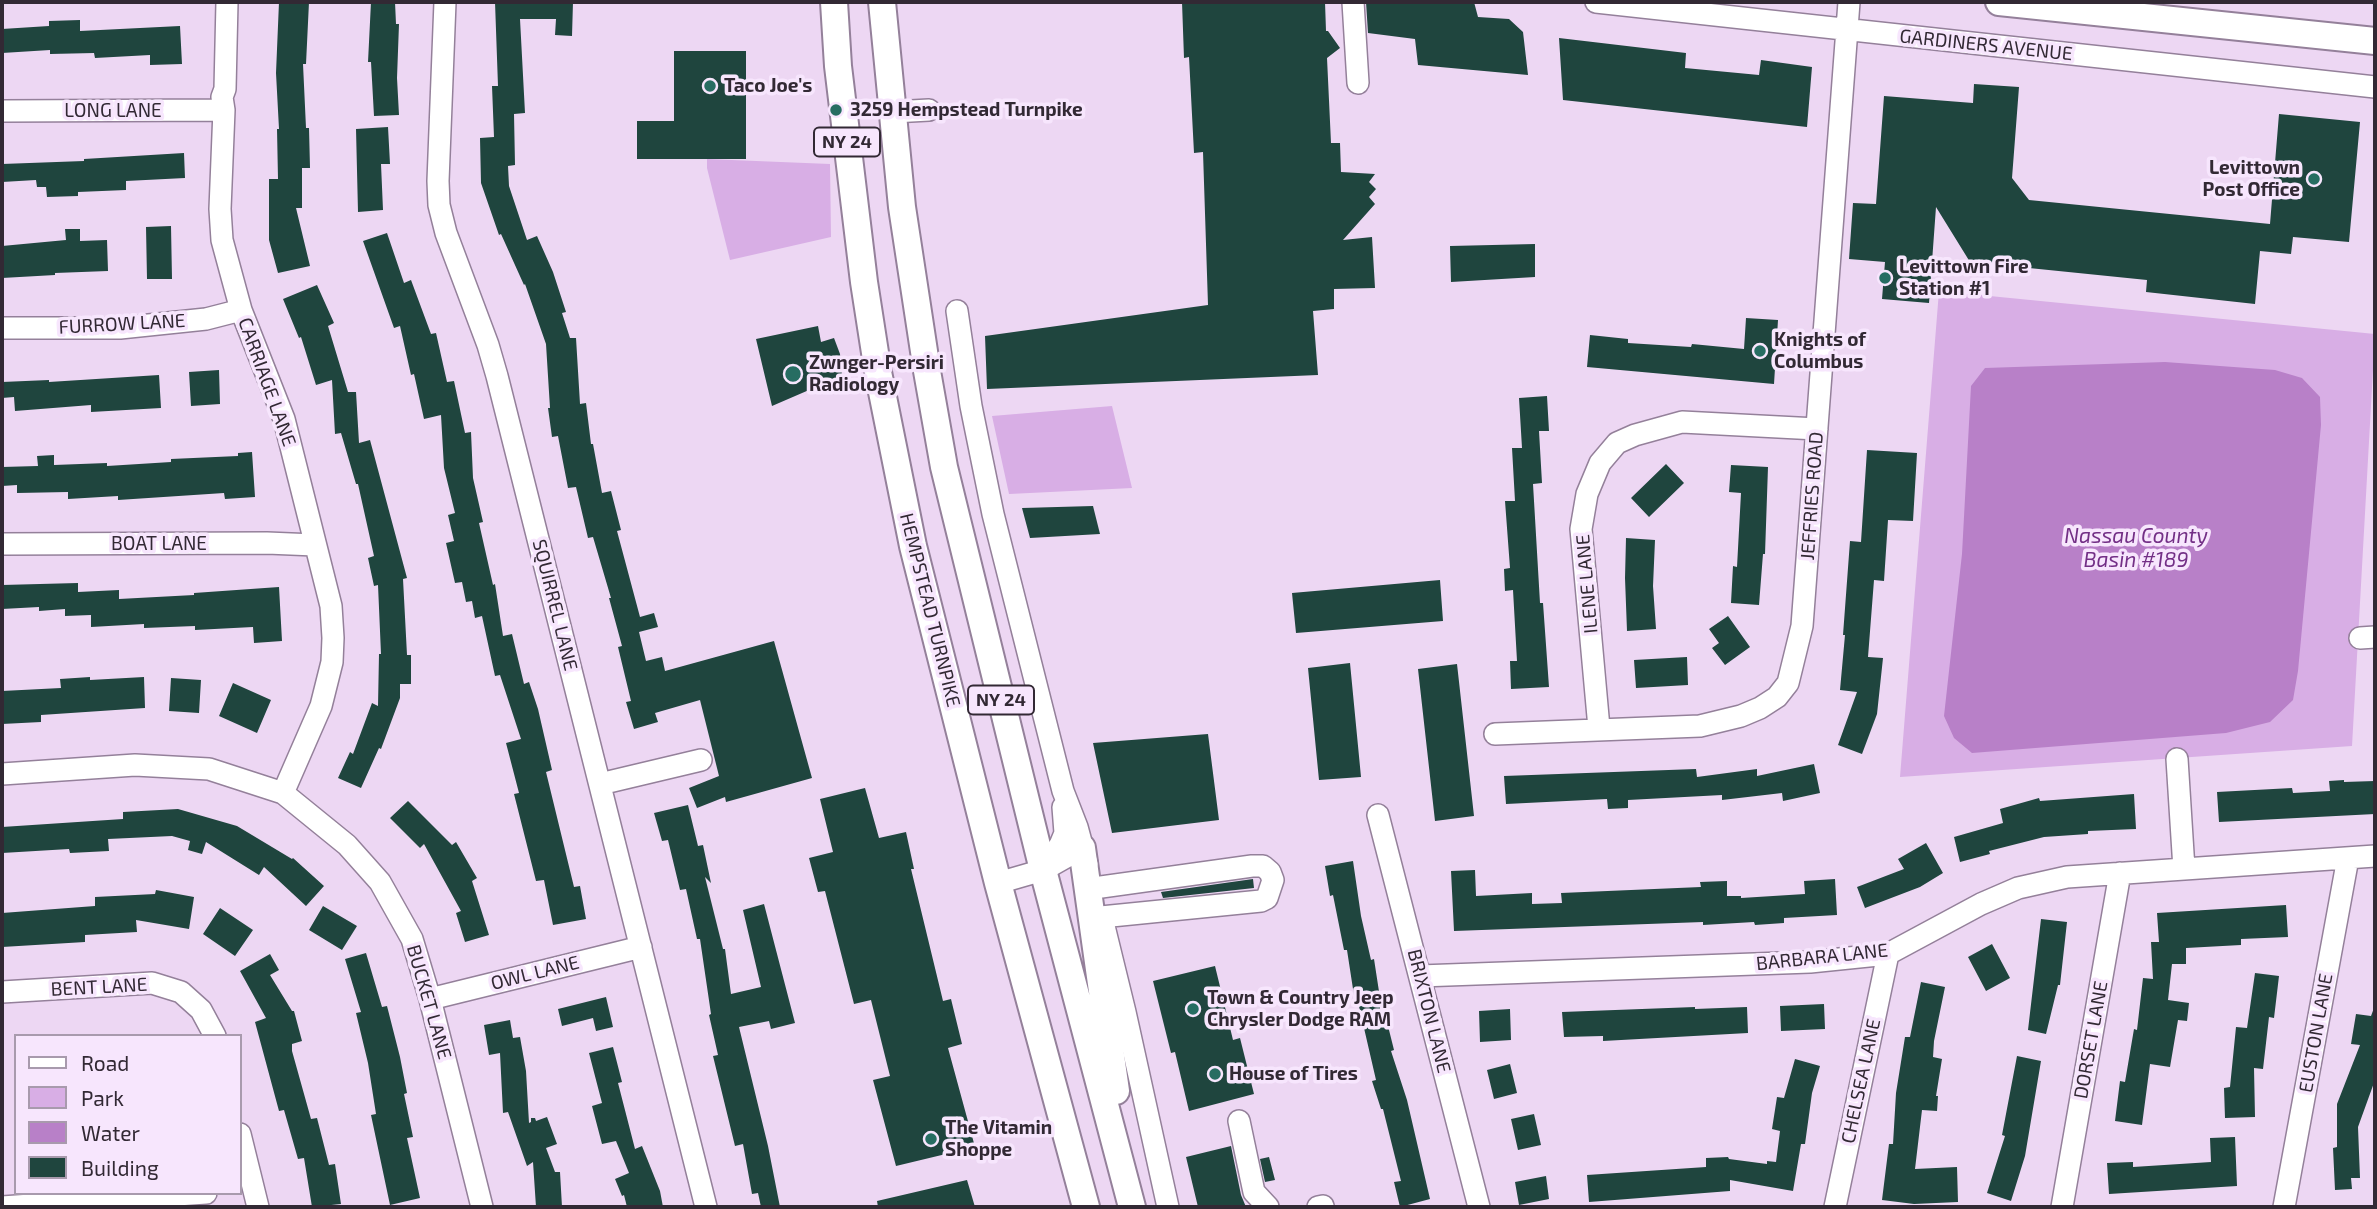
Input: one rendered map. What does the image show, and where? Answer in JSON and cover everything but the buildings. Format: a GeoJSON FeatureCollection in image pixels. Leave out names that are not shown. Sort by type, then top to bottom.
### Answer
{"type":"FeatureCollection","features":[{"type":"Feature","properties":{"kind":"main road","name":"HEMPSTEAD TURNPIKE"},"geometry":{"type":"LineString","coordinates":[[834,2],[855,219],[877,372],[913,546],[998,883],[1086,1207]]}},
{"type":"Feature","properties":{"kind":"main road","name":"NY 24"},"geometry":{"type":"LineString","coordinates":[[882,2],[902,207],[944,467],[1043,870],[1132,1207]]}},
{"type":"Feature","properties":{"kind":"main road"},"geometry":{"type":"LineString","coordinates":[[2012,2],[2375,41]]}},
{"type":"Feature","properties":{"kind":"main road"},"geometry":{"type":"LineString","coordinates":[[1082,848],[1132,1207]]}},
{"type":"Feature","properties":{"kind":"street","name":"CARRIAGE LANE"},"geometry":{"type":"LineString","coordinates":[[227,2],[225,89],[222,97],[222,240],[241,310],[284,419],[331,606],[332,662],[321,706],[283,793]]}},
{"type":"Feature","properties":{"kind":"street","name":"SQUIRREL LANE"},"geometry":{"type":"LineString","coordinates":[[445,2],[439,205],[446,233],[497,376],[706,1207]]}},
{"type":"Feature","properties":{"kind":"street"},"geometry":{"type":"LineString","coordinates":[[1353,2],[1358,83]]}},
{"type":"Feature","properties":{"kind":"street","name":"GARDINERS AVENUE"},"geometry":{"type":"LineString","coordinates":[[1596,2],[2375,87]]}},
{"type":"Feature","properties":{"kind":"street","name":"JEFFRIES ROAD"},"geometry":{"type":"LineString","coordinates":[[1496,734],[1700,726],[1741,716],[1760,708],[1777,697],[1788,683],[1802,626],[1849,2]]}},
{"type":"Feature","properties":{"kind":"street","name":"LONG LANE"},"geometry":{"type":"LineString","coordinates":[[2,111],[224,110]]}},
{"type":"Feature","properties":{"kind":"street"},"geometry":{"type":"LineString","coordinates":[[893,112],[929,110]]}},
{"type":"Feature","properties":{"kind":"street","name":"FURROW LANE"},"geometry":{"type":"LineString","coordinates":[[2,328],[120,328],[206,319],[241,310]]}},
{"type":"Feature","properties":{"kind":"street"},"geometry":{"type":"LineString","coordinates":[[957,311],[971,406],[993,514],[1063,791],[1094,888],[1128,1025],[1168,1207]]}},
{"type":"Feature","properties":{"kind":"street","name":"ILENE LANE"},"geometry":{"type":"LineString","coordinates":[[1599,728],[1581,528],[1587,494],[1600,463],[1617,443],[1682,422],[1817,429]]}},
{"type":"Feature","properties":{"kind":"street","name":"BOAT LANE"},"geometry":{"type":"LineString","coordinates":[[2,544],[315,545]]}},
{"type":"Feature","properties":{"kind":"street"},"geometry":{"type":"LineString","coordinates":[[2176,759],[2184,869]]}},
{"type":"Feature","properties":{"kind":"street"},"geometry":{"type":"LineString","coordinates":[[600,784],[701,760]]}},
{"type":"Feature","properties":{"kind":"street","name":"BUCKET LANE"},"geometry":{"type":"LineString","coordinates":[[2,774],[135,765],[209,769],[283,793],[347,845],[380,882],[412,939],[430,999],[482,1207]]}},
{"type":"Feature","properties":{"kind":"street"},"geometry":{"type":"LineString","coordinates":[[1043,870],[1065,833],[1063,791]]}},
{"type":"Feature","properties":{"kind":"street","name":"BRIXTON LANE"},"geometry":{"type":"LineString","coordinates":[[1378,815],[1479,1207]]}},
{"type":"Feature","properties":{"kind":"street"},"geometry":{"type":"LineString","coordinates":[[998,883],[1043,870],[1082,848]]}},
{"type":"Feature","properties":{"kind":"street","name":"BARBARA LANE"},"geometry":{"type":"LineString","coordinates":[[1420,976],[1810,962],[1888,954],[1981,904],[2018,888],[2067,877],[2375,856]]}},
{"type":"Feature","properties":{"kind":"street","name":"EUSTON LANE"},"geometry":{"type":"LineString","coordinates":[[2284,1207],[2348,858]]}},
{"type":"Feature","properties":{"kind":"street"},"geometry":{"type":"LineString","coordinates":[[1094,888],[1252,866],[1263,866],[1273,880],[1267,898],[1261,901],[1101,917]]}},
{"type":"Feature","properties":{"kind":"street","name":"DORSET LANE"},"geometry":{"type":"LineString","coordinates":[[2062,1207],[2120,873]]}},
{"type":"Feature","properties":{"kind":"street","name":"OWL LANE"},"geometry":{"type":"LineString","coordinates":[[430,999],[640,947]]}},
{"type":"Feature","properties":{"kind":"street","name":"CHELSEA LANE"},"geometry":{"type":"LineString","coordinates":[[1835,1207],[1888,954]]}},
{"type":"Feature","properties":{"kind":"street","name":"BENT LANE"},"geometry":{"type":"LineString","coordinates":[[2,992],[152,983],[181,992],[201,1010],[214,1034]]}},
{"type":"Feature","properties":{"kind":"street"},"geometry":{"type":"LineString","coordinates":[[1239,1121],[1254,1192],[1268,1207]]}},
{"type":"Feature","properties":{"kind":"street"},"geometry":{"type":"LineString","coordinates":[[242,1145],[251,1196]]}},
{"type":"Feature","properties":{"kind":"street"},"geometry":{"type":"LineString","coordinates":[[2,1207],[177,1195]]}},
{"type":"Feature","properties":{"kind":"green space"},"geometry":{"type":"Polygon","coordinates":[[[707,159],[830,164],[831,237],[730,260],[707,159]]]}},
{"type":"Feature","properties":{"kind":"green space","name":"Nassau County Basin #189"},"geometry":{"type":"Polygon","coordinates":[[[1939,291],[2375,334],[2352,746],[1900,777],[1939,291]]]}},
{"type":"Feature","properties":{"kind":"green space"},"geometry":{"type":"Polygon","coordinates":[[[1112,406],[1132,488],[1009,494],[992,416],[1112,406]]]}},
{"type":"Feature","properties":{"kind":"water","name":"Nassau County Basin #189"},"geometry":{"type":"Polygon","coordinates":[[[2165,362],[2275,370],[2302,378],[2320,397],[2321,425],[2293,700],[2270,722],[2226,733],[1972,753],[1954,738],[1944,716],[1962,554],[1971,386],[1985,368],[2165,362]]]}},
{"type":"Feature","properties":{"kind":"place","name":"Taco Joe's"},"geometry":{"type":"Point","coordinates":[710,86]}},
{"type":"Feature","properties":{"kind":"place","name":"3259 Hempstead Turnpike"},"geometry":{"type":"Point","coordinates":[836,110]}},
{"type":"Feature","properties":{"kind":"place","name":"Levittown Post Office"},"geometry":{"type":"Point","coordinates":[2314,179]}},
{"type":"Feature","properties":{"kind":"place","name":"Levittown Fire Station #1"},"geometry":{"type":"Point","coordinates":[1885,278]}},
{"type":"Feature","properties":{"kind":"place","name":"Knights of Columbus"},"geometry":{"type":"Point","coordinates":[1760,351]}},
{"type":"Feature","properties":{"kind":"place","name":"Zwnger-Persiri Radiology"},"geometry":{"type":"Point","coordinates":[793,374]}},
{"type":"Feature","properties":{"kind":"place","name":"Town & Country Jeep Chrysler Dodge RAM"},"geometry":{"type":"Point","coordinates":[1193,1009]}},
{"type":"Feature","properties":{"kind":"place","name":"House of Tires"},"geometry":{"type":"Point","coordinates":[1215,1074]}},
{"type":"Feature","properties":{"kind":"place","name":"The Vitamin Shoppe"},"geometry":{"type":"Point","coordinates":[931,1139]}}]}
